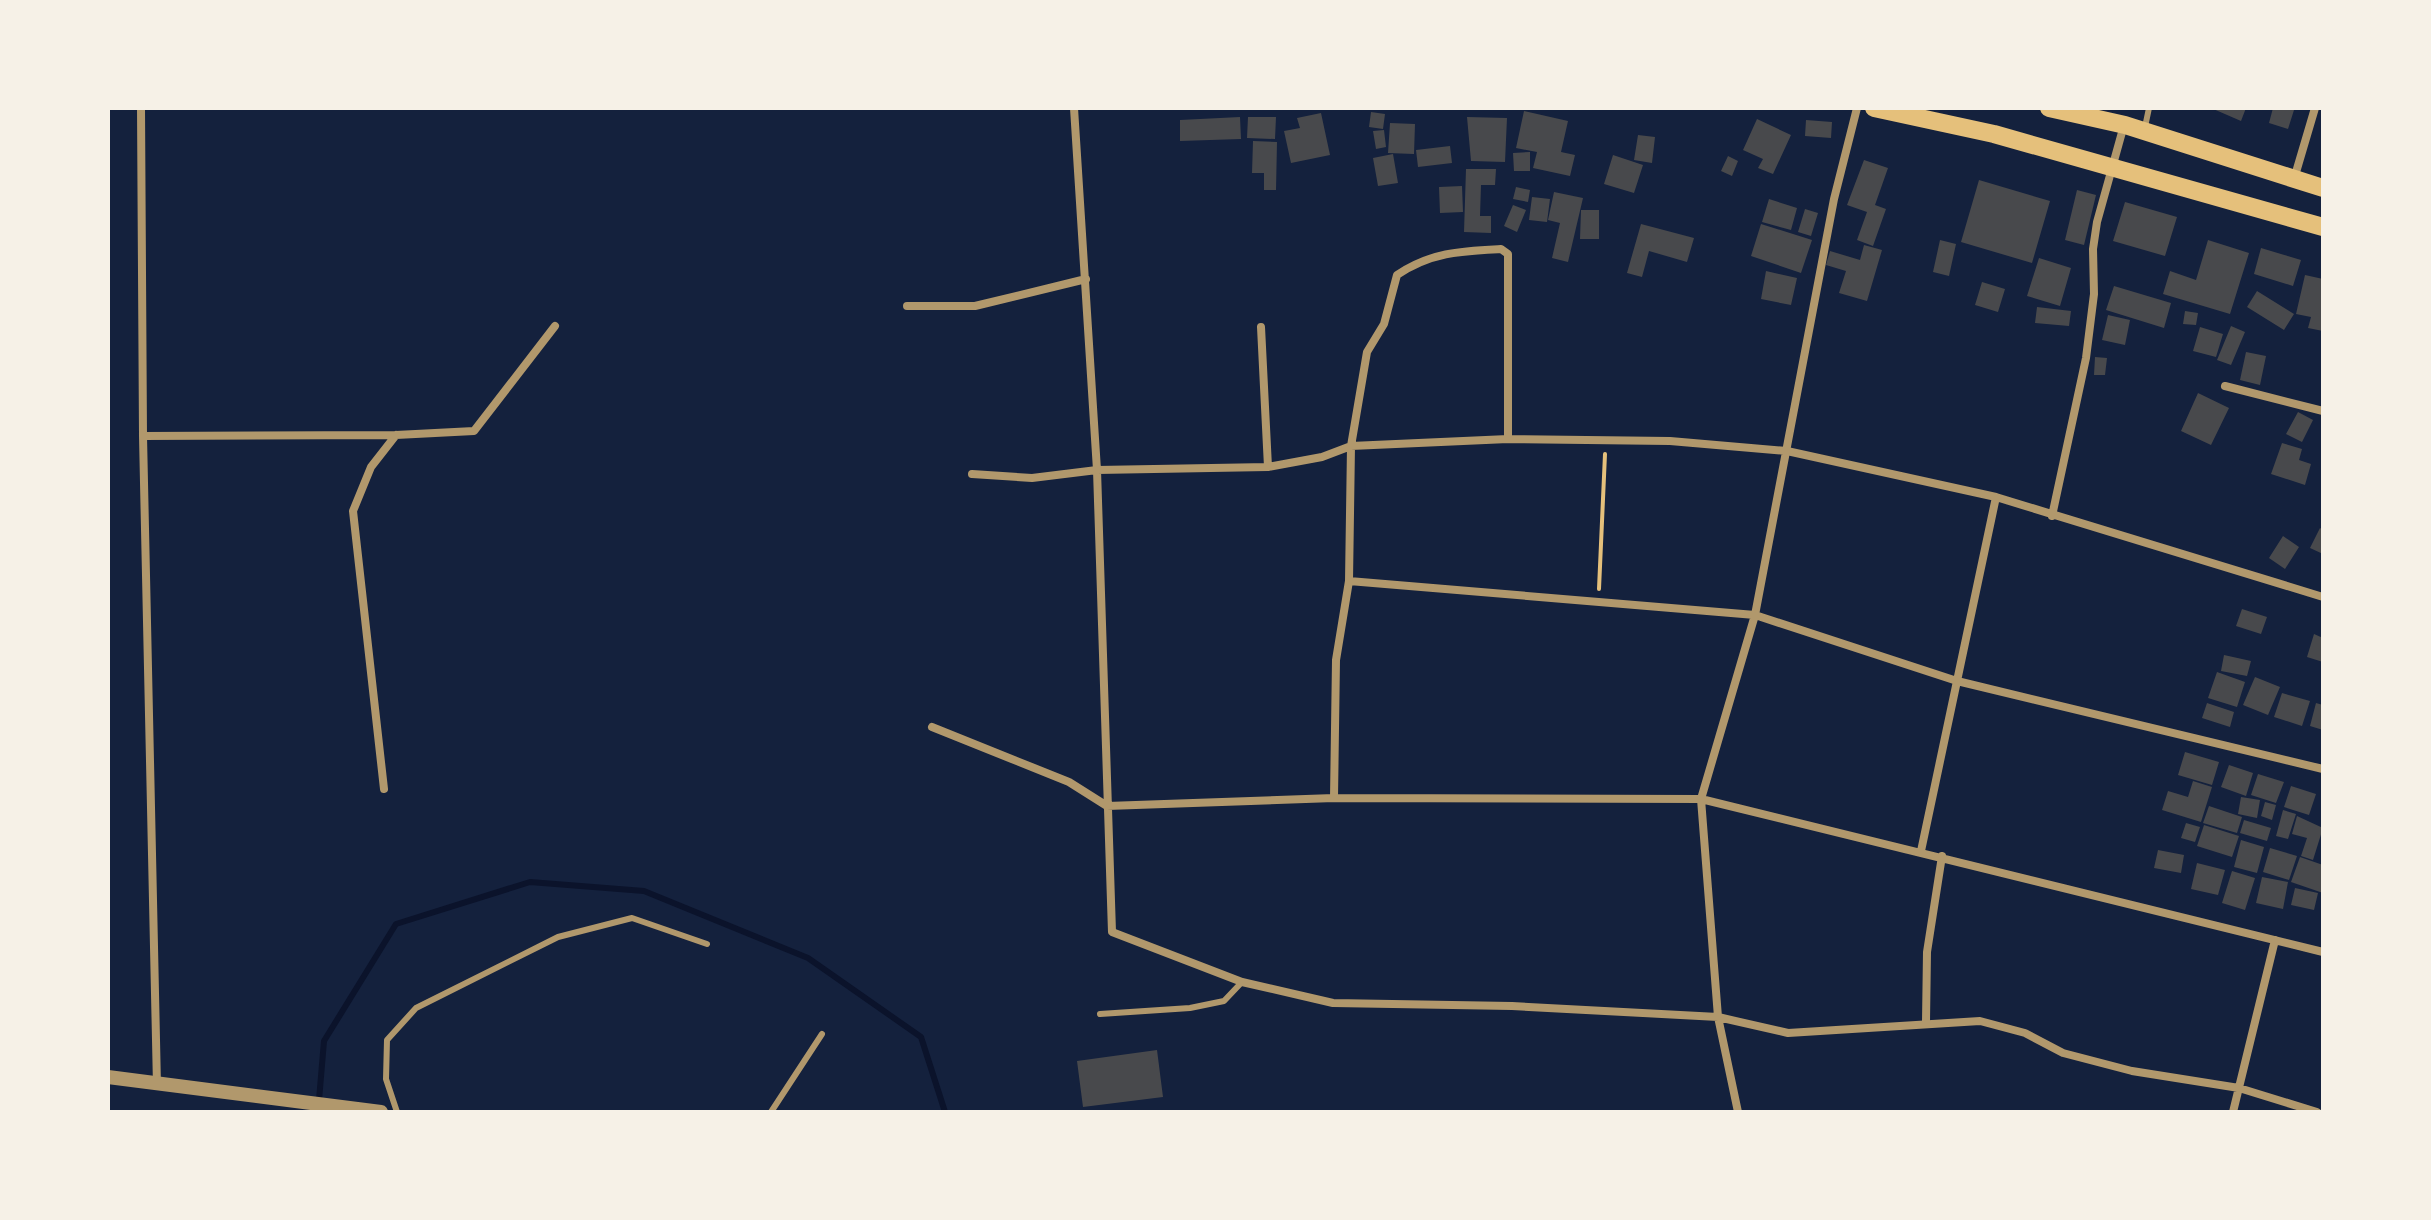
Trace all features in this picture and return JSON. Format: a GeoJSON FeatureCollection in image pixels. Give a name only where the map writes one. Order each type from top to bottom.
{"type":"FeatureCollection","features":[{"type":"Feature","properties":{"kind":"highway"},"geometry":{"type":"LineString","coordinates":[[1874,108],[1945,115],[2113,168],[2323,227]]}},
{"type":"Feature","properties":{"kind":"highway"},"geometry":{"type":"LineString","coordinates":[[2049,108],[2144,130],[2323,188]]}},
{"type":"Feature","properties":{"kind":"street"},"geometry":{"type":"LineString","coordinates":[[141,108],[143,436],[157,1086]]}},
{"type":"Feature","properties":{"kind":"street"},"geometry":{"type":"LineString","coordinates":[[1074,108],[1097,470],[1112,932],[1242,982],[1333,1003],[1512,1006],[1718,1017],[1788,1033],[1980,1021],[2025,1033],[2063,1053],[2132,1071],[2239,1088],[2317,1112]]}},
{"type":"Feature","properties":{"kind":"street"},"geometry":{"type":"LineString","coordinates":[[1738,1112],[1718,1017],[1701,799],[1755,615],[1834,199],[1857,108]]}},
{"type":"Feature","properties":{"kind":"street"},"geometry":{"type":"LineString","coordinates":[[2294,179],[2315,108]]}},
{"type":"Feature","properties":{"kind":"street"},"geometry":{"type":"LineString","coordinates":[[2052,516],[2086,358],[2094,294],[2093,249],[2125,125]]}},
{"type":"Feature","properties":{"kind":"street"},"geometry":{"type":"LineString","coordinates":[[1334,798],[1336,660],[1349,581],[1351,446],[1367,352],[1384,324],[1397,275],[1414,264],[1447,251],[1501,249],[1508,254],[1508,439]]}},
{"type":"Feature","properties":{"kind":"street"},"geometry":{"type":"LineString","coordinates":[[907,306],[975,306],[1086,279]]}},
{"type":"Feature","properties":{"kind":"street"},"geometry":{"type":"LineString","coordinates":[[143,436],[396,435],[474,431],[555,326]]}},
{"type":"Feature","properties":{"kind":"street"},"geometry":{"type":"LineString","coordinates":[[1261,327],[1268,467]]}},
{"type":"Feature","properties":{"kind":"street"},"geometry":{"type":"LineString","coordinates":[[2225,386],[2323,411]]}},
{"type":"Feature","properties":{"kind":"street"},"geometry":{"type":"LineString","coordinates":[[384,789],[353,511],[371,467],[396,435]]}},
{"type":"Feature","properties":{"kind":"street"},"geometry":{"type":"LineString","coordinates":[[972,474],[1032,478],[1097,470],[1268,467],[1322,457],[1351,446],[1508,439],[1606,440],[1787,451],[1996,497],[2323,597]]}},
{"type":"Feature","properties":{"kind":"street"},"geometry":{"type":"LineString","coordinates":[[1921,851],[1996,497]]}},
{"type":"Feature","properties":{"kind":"street"},"geometry":{"type":"LineString","coordinates":[[1349,581],[1755,615],[1957,681],[2323,769]]}},
{"type":"Feature","properties":{"kind":"street"},"geometry":{"type":"LineString","coordinates":[[932,727],[1069,782],[1107,806],[1334,798],[1701,799],[2322,950]]}},
{"type":"Feature","properties":{"kind":"street"},"geometry":{"type":"LineString","coordinates":[[1926,1022],[1927,952],[1942,856]]}},
{"type":"Feature","properties":{"kind":"street"},"geometry":{"type":"LineString","coordinates":[[2233,1112],[2275,940]]}},
{"type":"Feature","properties":{"kind":"street"},"geometry":{"type":"LineString","coordinates":[[108,1077],[157,1086],[381,1112]]}},
{"type":"Feature","properties":{"kind":"lane"},"geometry":{"type":"LineString","coordinates":[[2144,130],[2149,108]]}},
{"type":"Feature","properties":{"kind":"lane"},"geometry":{"type":"LineString","coordinates":[[397,1112],[386,1079],[387,1040],[416,1008],[558,937],[632,918],[707,944]]}},
{"type":"Feature","properties":{"kind":"lane"},"geometry":{"type":"LineString","coordinates":[[1100,1014],[1190,1008],[1224,1001],[1242,982]]}},
{"type":"Feature","properties":{"kind":"lane"},"geometry":{"type":"LineString","coordinates":[[771,1112],[822,1034]]}},
{"type":"Feature","properties":{"kind":"path"},"geometry":{"type":"LineString","coordinates":[[1599,600],[1606,440]]}},
{"type":"Feature","properties":{"kind":"building"},"geometry":{"type":"Polygon","coordinates":[[[2211,108],[2246,108],[2241,121],[2211,108]]]}},
{"type":"Feature","properties":{"kind":"building"},"geometry":{"type":"Polygon","coordinates":[[[2273,108],[2294,110],[2288,129],[2269,123],[2273,108]]]}},
{"type":"Feature","properties":{"kind":"building"},"geometry":{"type":"Polygon","coordinates":[[[1524,111],[1568,121],[1561,152],[1575,155],[1570,176],[1533,168],[1537,152],[1516,148],[1524,111]]]}},
{"type":"Feature","properties":{"kind":"building"},"geometry":{"type":"Polygon","coordinates":[[[1371,112],[1385,114],[1383,129],[1369,127],[1371,112]]]}},
{"type":"Feature","properties":{"kind":"building"},"geometry":{"type":"Polygon","coordinates":[[[1321,113],[1330,155],[1291,163],[1284,131],[1300,128],[1297,118],[1321,113]]]}},
{"type":"Feature","properties":{"kind":"building"},"geometry":{"type":"Polygon","coordinates":[[[1240,117],[1241,139],[1180,141],[1180,120],[1240,117]]]}},
{"type":"Feature","properties":{"kind":"building"},"geometry":{"type":"Polygon","coordinates":[[[1248,117],[1276,117],[1275,139],[1247,138],[1248,117]]]}},
{"type":"Feature","properties":{"kind":"building"},"geometry":{"type":"Polygon","coordinates":[[[1467,117],[1507,118],[1505,162],[1471,161],[1467,117]]]}},
{"type":"Feature","properties":{"kind":"building"},"geometry":{"type":"Polygon","coordinates":[[[1757,119],[1791,135],[1773,174],[1758,168],[1763,159],[1743,150],[1757,119]]]}},
{"type":"Feature","properties":{"kind":"building"},"geometry":{"type":"Polygon","coordinates":[[[1806,120],[1832,122],[1831,138],[1805,136],[1806,120]]]}},
{"type":"Feature","properties":{"kind":"building"},"geometry":{"type":"Polygon","coordinates":[[[1390,123],[1415,124],[1414,154],[1388,153],[1390,123]]]}},
{"type":"Feature","properties":{"kind":"building"},"geometry":{"type":"Polygon","coordinates":[[[1384,130],[1386,147],[1376,149],[1373,131],[1384,130]]]}},
{"type":"Feature","properties":{"kind":"building"},"geometry":{"type":"Polygon","coordinates":[[[1638,135],[1655,137],[1652,163],[1634,160],[1638,135]]]}},
{"type":"Feature","properties":{"kind":"building"},"geometry":{"type":"Polygon","coordinates":[[[1253,141],[1277,142],[1276,190],[1264,190],[1264,173],[1252,173],[1253,141]]]}},
{"type":"Feature","properties":{"kind":"building"},"geometry":{"type":"Polygon","coordinates":[[[1450,146],[1452,163],[1418,167],[1416,150],[1450,146]]]}},
{"type":"Feature","properties":{"kind":"building"},"geometry":{"type":"Polygon","coordinates":[[[1530,152],[1530,171],[1514,171],[1513,153],[1530,152]]]}},
{"type":"Feature","properties":{"kind":"building"},"geometry":{"type":"Polygon","coordinates":[[[1393,154],[1398,183],[1378,186],[1373,158],[1393,154]]]}},
{"type":"Feature","properties":{"kind":"building"},"geometry":{"type":"Polygon","coordinates":[[[1613,155],[1643,165],[1634,193],[1604,184],[1613,155]]]}},
{"type":"Feature","properties":{"kind":"building"},"geometry":{"type":"Polygon","coordinates":[[[1728,156],[1738,161],[1732,176],[1721,171],[1728,156]]]}},
{"type":"Feature","properties":{"kind":"building"},"geometry":{"type":"Polygon","coordinates":[[[1864,160],[1888,168],[1875,205],[1886,209],[1873,246],[1857,240],[1867,212],[1847,205],[1864,160]]]}},
{"type":"Feature","properties":{"kind":"building"},"geometry":{"type":"Polygon","coordinates":[[[1466,169],[1496,169],[1495,185],[1481,185],[1480,216],[1491,216],[1491,233],[1464,232],[1466,169]]]}},
{"type":"Feature","properties":{"kind":"building"},"geometry":{"type":"Polygon","coordinates":[[[1979,180],[2050,201],[2032,263],[1961,242],[1979,180]]]}},
{"type":"Feature","properties":{"kind":"building"},"geometry":{"type":"Polygon","coordinates":[[[1462,186],[1463,212],[1440,213],[1439,187],[1462,186]]]}},
{"type":"Feature","properties":{"kind":"building"},"geometry":{"type":"Polygon","coordinates":[[[1516,187],[1530,190],[1528,202],[1513,199],[1516,187]]]}},
{"type":"Feature","properties":{"kind":"building"},"geometry":{"type":"Polygon","coordinates":[[[2077,190],[2096,195],[2084,245],[2065,240],[2077,190]]]}},
{"type":"Feature","properties":{"kind":"building"},"geometry":{"type":"Polygon","coordinates":[[[1554,192],[1583,198],[1568,262],[1552,258],[1560,223],[1548,220],[1554,192]]]}},
{"type":"Feature","properties":{"kind":"building"},"geometry":{"type":"Polygon","coordinates":[[[1532,197],[1550,199],[1547,222],[1529,220],[1532,197]]]}},
{"type":"Feature","properties":{"kind":"building"},"geometry":{"type":"Polygon","coordinates":[[[1769,199],[1797,208],[1791,230],[1762,222],[1769,199]]]}},
{"type":"Feature","properties":{"kind":"building"},"geometry":{"type":"Polygon","coordinates":[[[2125,202],[2177,217],[2165,256],[2113,241],[2125,202]]]}},
{"type":"Feature","properties":{"kind":"building"},"geometry":{"type":"Polygon","coordinates":[[[1513,205],[1526,210],[1517,232],[1504,226],[1513,205]]]}},
{"type":"Feature","properties":{"kind":"building"},"geometry":{"type":"Polygon","coordinates":[[[1805,209],[1818,213],[1811,236],[1798,232],[1805,209]]]}},
{"type":"Feature","properties":{"kind":"building"},"geometry":{"type":"Polygon","coordinates":[[[1581,210],[1599,210],[1599,239],[1580,239],[1581,210]]]}},
{"type":"Feature","properties":{"kind":"building"},"geometry":{"type":"Polygon","coordinates":[[[1641,224],[1694,238],[1687,262],[1649,251],[1642,277],[1627,273],[1641,224]]]}},
{"type":"Feature","properties":{"kind":"building"},"geometry":{"type":"Polygon","coordinates":[[[1761,224],[1812,240],[1801,273],[1751,256],[1761,224]]]}},
{"type":"Feature","properties":{"kind":"building"},"geometry":{"type":"Polygon","coordinates":[[[1940,240],[1956,244],[1949,276],[1933,272],[1940,240]]]}},
{"type":"Feature","properties":{"kind":"building"},"geometry":{"type":"Polygon","coordinates":[[[2208,240],[2249,253],[2230,314],[2163,294],[2170,271],[2196,280],[2208,240]]]}},
{"type":"Feature","properties":{"kind":"building"},"geometry":{"type":"Polygon","coordinates":[[[1864,245],[1882,250],[1867,301],[1839,293],[1846,271],[1826,265],[1830,251],[1860,260],[1864,245]]]}},
{"type":"Feature","properties":{"kind":"building"},"geometry":{"type":"Polygon","coordinates":[[[2261,248],[2301,260],[2293,286],[2254,274],[2261,248]]]}},
{"type":"Feature","properties":{"kind":"building"},"geometry":{"type":"Polygon","coordinates":[[[2039,258],[2071,268],[2060,306],[2027,296],[2039,258]]]}},
{"type":"Feature","properties":{"kind":"building"},"geometry":{"type":"Polygon","coordinates":[[[1766,271],[1797,278],[1791,305],[1761,299],[1766,271]]]}},
{"type":"Feature","properties":{"kind":"building"},"geometry":{"type":"Polygon","coordinates":[[[2305,275],[2323,279],[2323,331],[2308,328],[2311,317],[2296,314],[2305,275]]]}},
{"type":"Feature","properties":{"kind":"building"},"geometry":{"type":"Polygon","coordinates":[[[1982,282],[2005,289],[1998,312],[1975,305],[1982,282]]]}},
{"type":"Feature","properties":{"kind":"building"},"geometry":{"type":"Polygon","coordinates":[[[2114,286],[2171,303],[2164,328],[2106,310],[2114,286]]]}},
{"type":"Feature","properties":{"kind":"building"},"geometry":{"type":"Polygon","coordinates":[[[2257,291],[2294,314],[2284,330],[2247,307],[2257,291]]]}},
{"type":"Feature","properties":{"kind":"building"},"geometry":{"type":"Polygon","coordinates":[[[2037,307],[2071,311],[2069,326],[2035,323],[2037,307]]]}},
{"type":"Feature","properties":{"kind":"building"},"geometry":{"type":"Polygon","coordinates":[[[2185,311],[2198,313],[2196,325],[2183,324],[2185,311]]]}},
{"type":"Feature","properties":{"kind":"building"},"geometry":{"type":"Polygon","coordinates":[[[2108,315],[2130,320],[2125,345],[2102,340],[2108,315]]]}},
{"type":"Feature","properties":{"kind":"building"},"geometry":{"type":"Polygon","coordinates":[[[2231,326],[2245,332],[2231,365],[2217,360],[2231,326]]]}},
{"type":"Feature","properties":{"kind":"building"},"geometry":{"type":"Polygon","coordinates":[[[2200,327],[2223,334],[2216,357],[2193,351],[2200,327]]]}},
{"type":"Feature","properties":{"kind":"building"},"geometry":{"type":"Polygon","coordinates":[[[2246,352],[2266,356],[2260,385],[2240,380],[2246,352]]]}},
{"type":"Feature","properties":{"kind":"building"},"geometry":{"type":"Polygon","coordinates":[[[2095,357],[2107,358],[2105,375],[2094,375],[2095,357]]]}},
{"type":"Feature","properties":{"kind":"building"},"geometry":{"type":"Polygon","coordinates":[[[2198,393],[2229,408],[2211,445],[2181,431],[2198,393]]]}},
{"type":"Feature","properties":{"kind":"building"},"geometry":{"type":"Polygon","coordinates":[[[2298,412],[2313,420],[2302,442],[2286,434],[2298,412]]]}},
{"type":"Feature","properties":{"kind":"building"},"geometry":{"type":"Polygon","coordinates":[[[2282,443],[2302,449],[2299,460],[2311,464],[2305,485],[2271,474],[2282,443]]]}},
{"type":"Feature","properties":{"kind":"building"},"geometry":{"type":"Polygon","coordinates":[[[2320,528],[2323,530],[2323,554],[2310,548],[2320,528]]]}},
{"type":"Feature","properties":{"kind":"building"},"geometry":{"type":"Polygon","coordinates":[[[2283,536],[2299,547],[2285,569],[2269,558],[2283,536]]]}},
{"type":"Feature","properties":{"kind":"building"},"geometry":{"type":"Polygon","coordinates":[[[2242,609],[2267,617],[2261,634],[2236,626],[2242,609]]]}},
{"type":"Feature","properties":{"kind":"building"},"geometry":{"type":"Polygon","coordinates":[[[2314,634],[2323,638],[2323,662],[2307,657],[2314,634]]]}},
{"type":"Feature","properties":{"kind":"building"},"geometry":{"type":"Polygon","coordinates":[[[2224,655],[2251,661],[2247,676],[2221,671],[2224,655]]]}},
{"type":"Feature","properties":{"kind":"building"},"geometry":{"type":"Polygon","coordinates":[[[2217,672],[2245,682],[2237,707],[2208,698],[2217,672]]]}},
{"type":"Feature","properties":{"kind":"building"},"geometry":{"type":"Polygon","coordinates":[[[2255,677],[2280,687],[2268,715],[2243,705],[2255,677]]]}},
{"type":"Feature","properties":{"kind":"building"},"geometry":{"type":"Polygon","coordinates":[[[2282,693],[2310,701],[2302,726],[2274,717],[2282,693]]]}},
{"type":"Feature","properties":{"kind":"building"},"geometry":{"type":"Polygon","coordinates":[[[2207,703],[2234,712],[2230,727],[2202,718],[2207,703]]]}},
{"type":"Feature","properties":{"kind":"building"},"geometry":{"type":"Polygon","coordinates":[[[2316,703],[2323,705],[2323,730],[2310,726],[2316,703]]]}},
{"type":"Feature","properties":{"kind":"building"},"geometry":{"type":"Polygon","coordinates":[[[2185,752],[2219,762],[2212,785],[2178,775],[2185,752]]]}},
{"type":"Feature","properties":{"kind":"building"},"geometry":{"type":"Polygon","coordinates":[[[2229,765],[2253,773],[2246,796],[2221,787],[2229,765]]]}},
{"type":"Feature","properties":{"kind":"building"},"geometry":{"type":"Polygon","coordinates":[[[2258,774],[2284,782],[2276,803],[2251,795],[2258,774]]]}},
{"type":"Feature","properties":{"kind":"building"},"geometry":{"type":"Polygon","coordinates":[[[2193,781],[2212,787],[2201,822],[2162,810],[2168,791],[2188,797],[2193,781]]]}},
{"type":"Feature","properties":{"kind":"building"},"geometry":{"type":"Polygon","coordinates":[[[2291,786],[2316,794],[2309,815],[2284,807],[2291,786]]]}},
{"type":"Feature","properties":{"kind":"building"},"geometry":{"type":"Polygon","coordinates":[[[2241,797],[2260,800],[2257,818],[2238,814],[2241,797]]]}},
{"type":"Feature","properties":{"kind":"building"},"geometry":{"type":"Polygon","coordinates":[[[2265,802],[2276,805],[2272,820],[2261,816],[2265,802]]]}},
{"type":"Feature","properties":{"kind":"building"},"geometry":{"type":"Polygon","coordinates":[[[2209,806],[2242,817],[2237,833],[2203,823],[2209,806]]]}},
{"type":"Feature","properties":{"kind":"building"},"geometry":{"type":"Polygon","coordinates":[[[2283,810],[2296,814],[2288,839],[2276,836],[2283,810]]]}},
{"type":"Feature","properties":{"kind":"building"},"geometry":{"type":"Polygon","coordinates":[[[2297,816],[2323,828],[2313,860],[2301,856],[2307,838],[2292,834],[2297,816]]]}},
{"type":"Feature","properties":{"kind":"building"},"geometry":{"type":"Polygon","coordinates":[[[2244,820],[2271,828],[2267,841],[2240,833],[2244,820]]]}},
{"type":"Feature","properties":{"kind":"building"},"geometry":{"type":"Polygon","coordinates":[[[2186,823],[2200,827],[2195,842],[2181,838],[2186,823]]]}},
{"type":"Feature","properties":{"kind":"building"},"geometry":{"type":"Polygon","coordinates":[[[2204,825],[2239,836],[2232,857],[2197,846],[2204,825]]]}},
{"type":"Feature","properties":{"kind":"building"},"geometry":{"type":"Polygon","coordinates":[[[2241,840],[2264,847],[2257,873],[2234,867],[2241,840]]]}},
{"type":"Feature","properties":{"kind":"building"},"geometry":{"type":"Polygon","coordinates":[[[2270,848],[2297,856],[2289,880],[2263,872],[2270,848]]]}},
{"type":"Feature","properties":{"kind":"building"},"geometry":{"type":"Polygon","coordinates":[[[2158,850],[2184,855],[2181,873],[2154,868],[2158,850]]]}},
{"type":"Feature","properties":{"kind":"building"},"geometry":{"type":"Polygon","coordinates":[[[2300,857],[2323,865],[2323,893],[2291,882],[2300,857]]]}},
{"type":"Feature","properties":{"kind":"building"},"geometry":{"type":"Polygon","coordinates":[[[2197,863],[2225,870],[2218,895],[2191,889],[2197,863]]]}},
{"type":"Feature","properties":{"kind":"building"},"geometry":{"type":"Polygon","coordinates":[[[2232,871],[2255,878],[2245,910],[2222,903],[2232,871]]]}},
{"type":"Feature","properties":{"kind":"building"},"geometry":{"type":"Polygon","coordinates":[[[2262,877],[2288,882],[2283,909],[2256,903],[2262,877]]]}},
{"type":"Feature","properties":{"kind":"building"},"geometry":{"type":"Polygon","coordinates":[[[2295,888],[2318,893],[2314,910],[2291,905],[2295,888]]]}},
{"type":"Feature","properties":{"kind":"building"},"geometry":{"type":"Polygon","coordinates":[[[1157,1050],[1163,1097],[1083,1107],[1077,1061],[1157,1050]]]}},
{"type":"Feature","properties":{"kind":"waterway"},"geometry":{"type":"LineString","coordinates":[[318,1112],[324,1041],[396,924],[530,882],[644,891],[808,958],[921,1037],[945,1112]]}}]}
